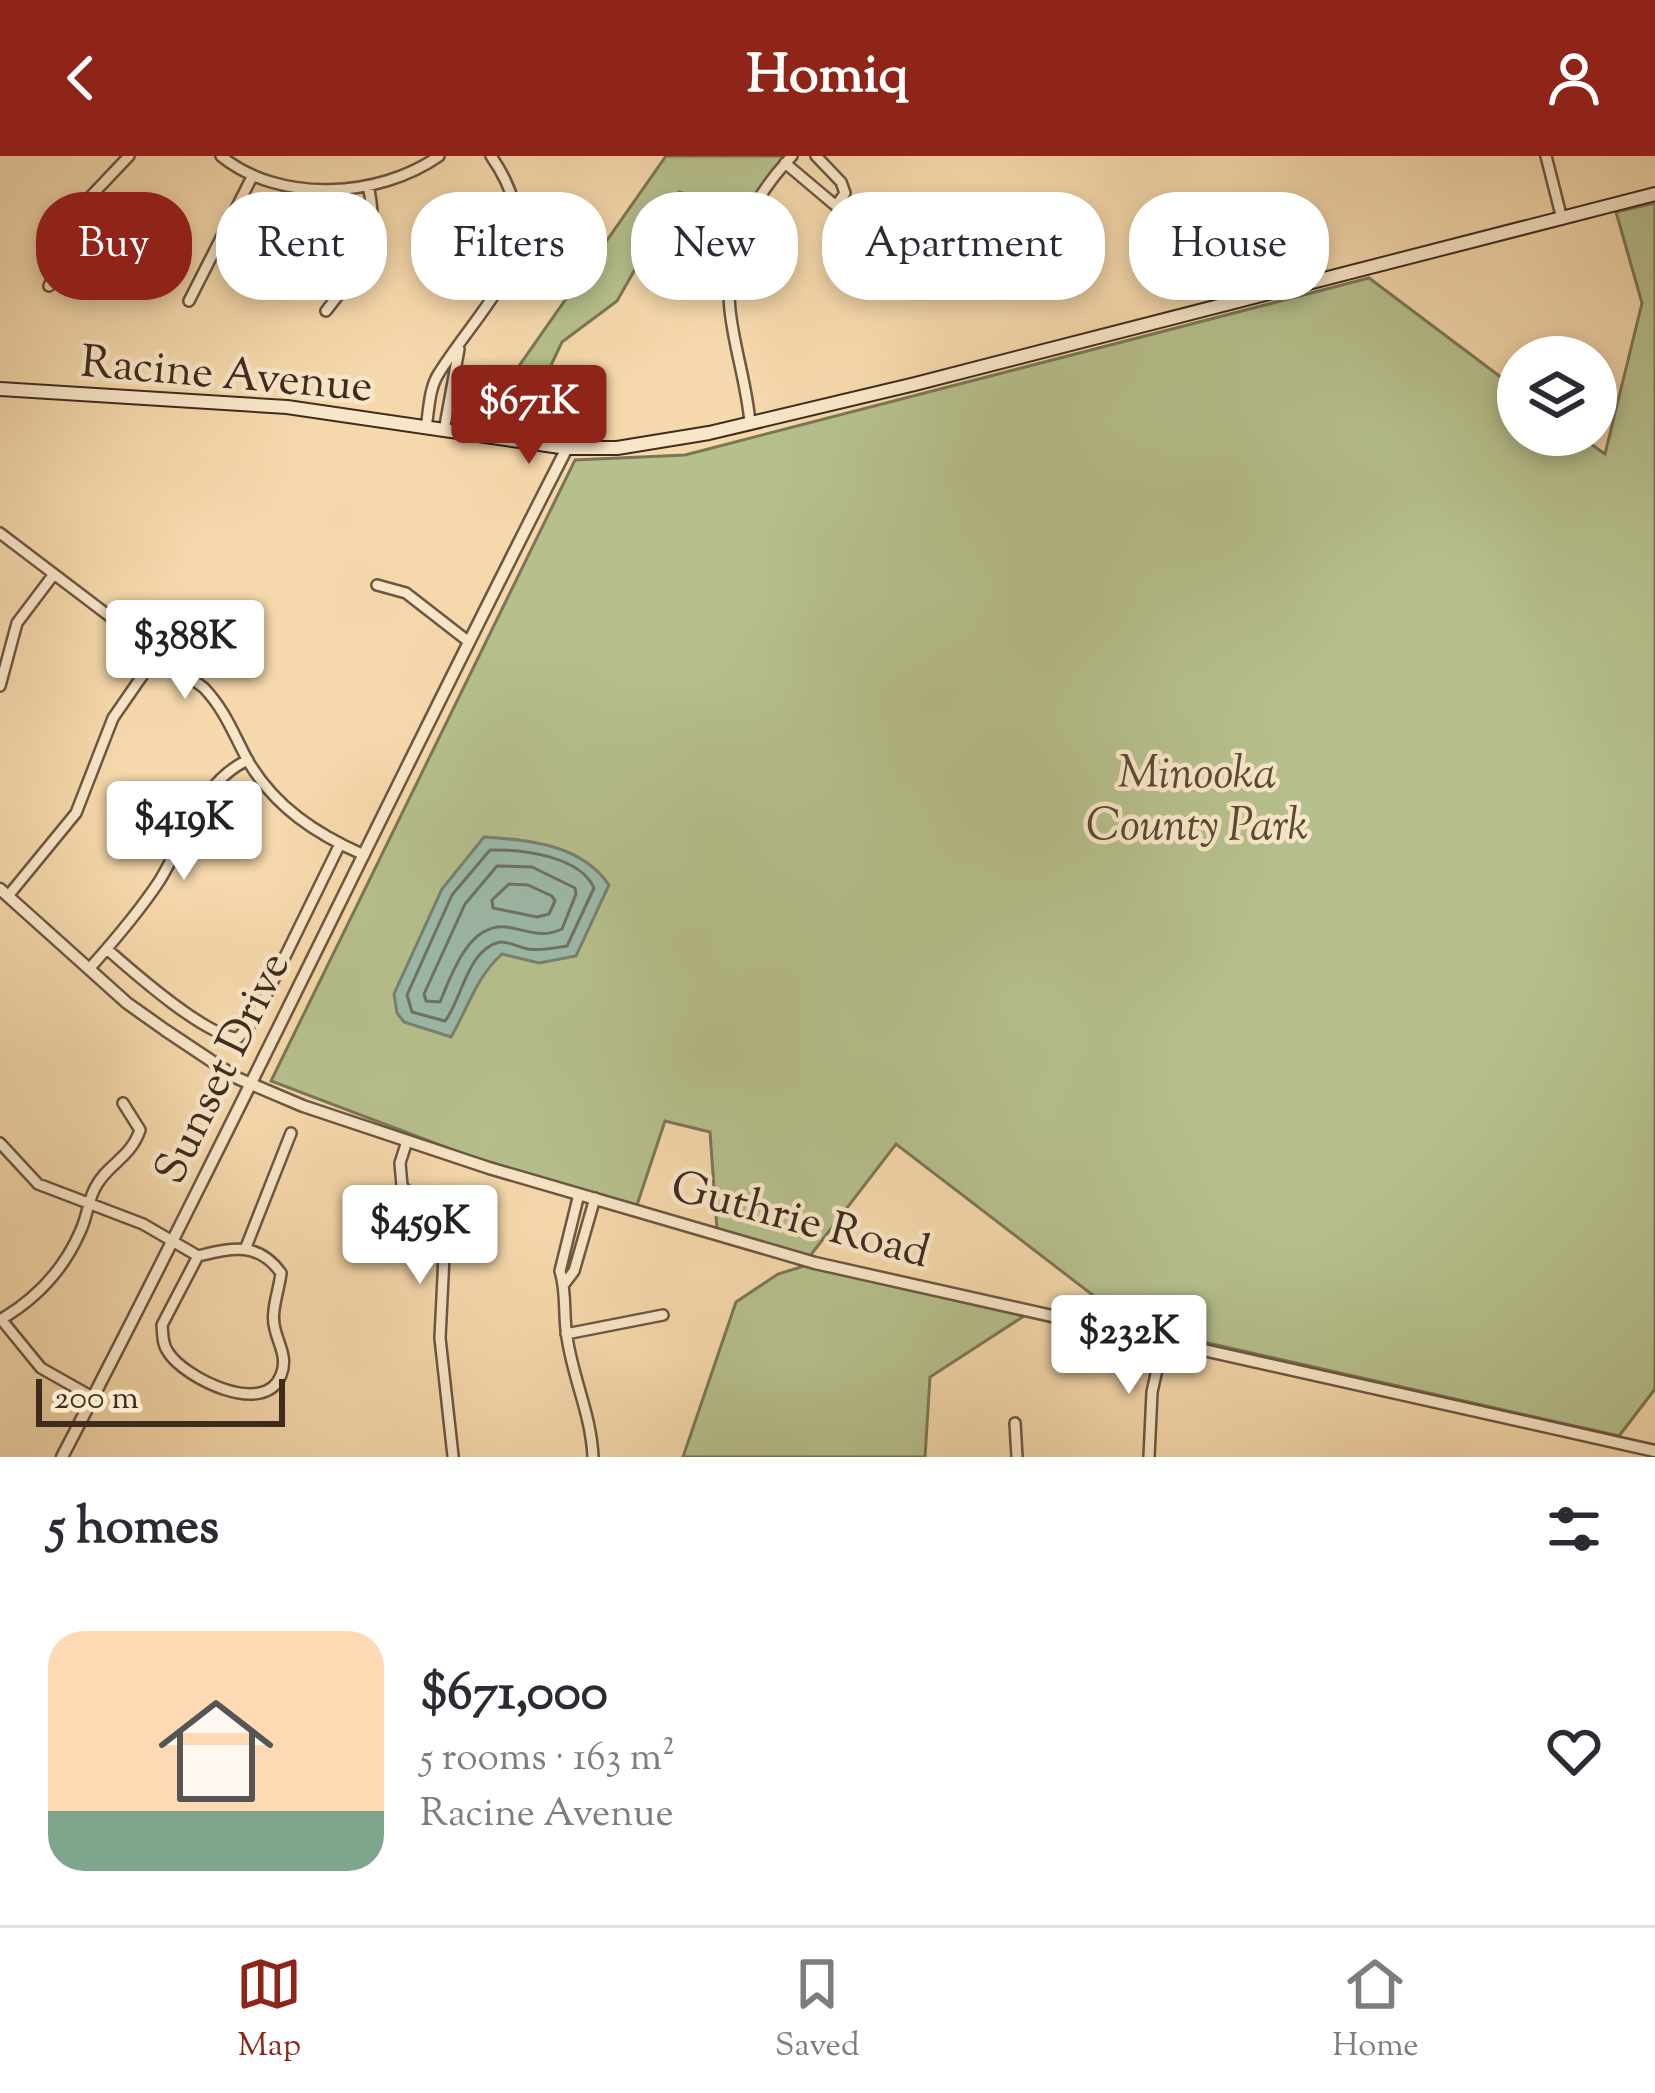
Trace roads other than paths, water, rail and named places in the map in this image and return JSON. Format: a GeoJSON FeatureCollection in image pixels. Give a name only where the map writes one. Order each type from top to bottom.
{"type":"FeatureCollection","features":[{"type":"Feature","properties":{"kind":"main road","name":"Racine Avenue"},"geometry":{"type":"LineString","coordinates":[[0,389],[250,404],[567,448],[617,448],[750,423],[1655,194]]}},
{"type":"Feature","properties":{"kind":"street"},"geometry":{"type":"LineString","coordinates":[[95,192],[128,156]]}},
{"type":"Feature","properties":{"kind":"street"},"geometry":{"type":"LineString","coordinates":[[221,156],[252,177],[295,186],[368,186],[401,178],[440,156]]}},
{"type":"Feature","properties":{"kind":"street"},"geometry":{"type":"LineString","coordinates":[[426,428],[435,380],[498,295],[515,251],[512,193],[491,156]]}},
{"type":"Feature","properties":{"kind":"street"},"geometry":{"type":"LineString","coordinates":[[750,423],[730,309],[733,267],[751,211],[788,160],[836,206],[845,193],[841,182],[816,156]]}},
{"type":"Feature","properties":{"kind":"street"},"geometry":{"type":"LineString","coordinates":[[1546,156],[1562,219]]}},
{"type":"Feature","properties":{"kind":"street"},"geometry":{"type":"LineString","coordinates":[[189,301],[252,177]]}},
{"type":"Feature","properties":{"kind":"street"},"geometry":{"type":"LineString","coordinates":[[326,310],[371,242],[375,222],[368,186]]}},
{"type":"Feature","properties":{"kind":"street"},"geometry":{"type":"LineString","coordinates":[[444,431],[459,349]]}},
{"type":"Feature","properties":{"kind":"street","name":"Sunset Drive"},"geometry":{"type":"LineString","coordinates":[[62,1457],[252,1087],[567,448]]}},
{"type":"Feature","properties":{"kind":"street"},"geometry":{"type":"LineString","coordinates":[[0,533],[213,697],[248,760],[298,819],[364,855]]}},
{"type":"Feature","properties":{"kind":"street"},"geometry":{"type":"LineString","coordinates":[[0,686],[17,623],[54,574]]}},
{"type":"Feature","properties":{"kind":"street"},"geometry":{"type":"LineString","coordinates":[[377,585],[406,593],[469,642]]}},
{"type":"Feature","properties":{"kind":"street"},"geometry":{"type":"LineString","coordinates":[[4,892],[76,813],[113,718],[158,653]]}},
{"type":"Feature","properties":{"kind":"street"},"geometry":{"type":"LineString","coordinates":[[89,969],[160,879],[207,794],[227,772],[248,760]]}},
{"type":"Feature","properties":{"kind":"street"},"geometry":{"type":"LineString","coordinates":[[106,949],[224,1037],[238,1038],[254,1021],[340,844]]}},
{"type":"Feature","properties":{"kind":"street","name":"Guthrie Road"},"geometry":{"type":"LineString","coordinates":[[4,892],[165,1030],[252,1087],[407,1141],[780,1253],[1163,1343],[1655,1450]]}},
{"type":"Feature","properties":{"kind":"street"},"geometry":{"type":"LineString","coordinates":[[94,1398],[41,1368],[0,1319],[50,1282],[74,1246],[98,1183],[131,1152],[140,1130],[123,1102]]}},
{"type":"Feature","properties":{"kind":"street"},"geometry":{"type":"LineString","coordinates":[[246,1247],[291,1133]]}},
{"type":"Feature","properties":{"kind":"street"},"geometry":{"type":"LineString","coordinates":[[407,1141],[400,1163],[402,1186],[438,1220],[445,1236],[440,1338],[453,1456]]}},
{"type":"Feature","properties":{"kind":"street"},"geometry":{"type":"LineString","coordinates":[[0,1143],[38,1184],[175,1240],[198,1256],[246,1247],[270,1257],[281,1273],[273,1326],[283,1348],[280,1378],[270,1390],[250,1396],[234,1394],[169,1355],[162,1324],[198,1256]]}},
{"type":"Feature","properties":{"kind":"street"},"geometry":{"type":"LineString","coordinates":[[0,1168],[11,1159]]}},
{"type":"Feature","properties":{"kind":"street"},"geometry":{"type":"LineString","coordinates":[[578,1194],[560,1264],[566,1334],[587,1409],[593,1457]]}},
{"type":"Feature","properties":{"kind":"street"},"geometry":{"type":"LineString","coordinates":[[565,1283],[574,1270],[595,1198]]}},
{"type":"Feature","properties":{"kind":"street"},"geometry":{"type":"LineString","coordinates":[[568,1235],[582,1240]]}},
{"type":"Feature","properties":{"kind":"street"},"geometry":{"type":"LineString","coordinates":[[566,1334],[663,1315]]}},
{"type":"Feature","properties":{"kind":"street"},"geometry":{"type":"LineString","coordinates":[[1148,1457],[1152,1392],[1163,1343]]}},
{"type":"Feature","properties":{"kind":"street"},"geometry":{"type":"LineString","coordinates":[[1015,1423],[1017,1457]]}},
{"type":"Feature","properties":{"kind":"water"},"geometry":{"type":"Polygon","coordinates":[[[484,837],[536,843],[569,853],[609,885],[576,956],[539,963],[502,954],[479,983],[451,1037],[404,1022],[394,994],[442,889],[484,837]]]}},
{"type":"Feature","properties":{"kind":"park label","name":"Minooka County Park"},"geometry":{"type":"Point","coordinates":[1197,797]}}]}
